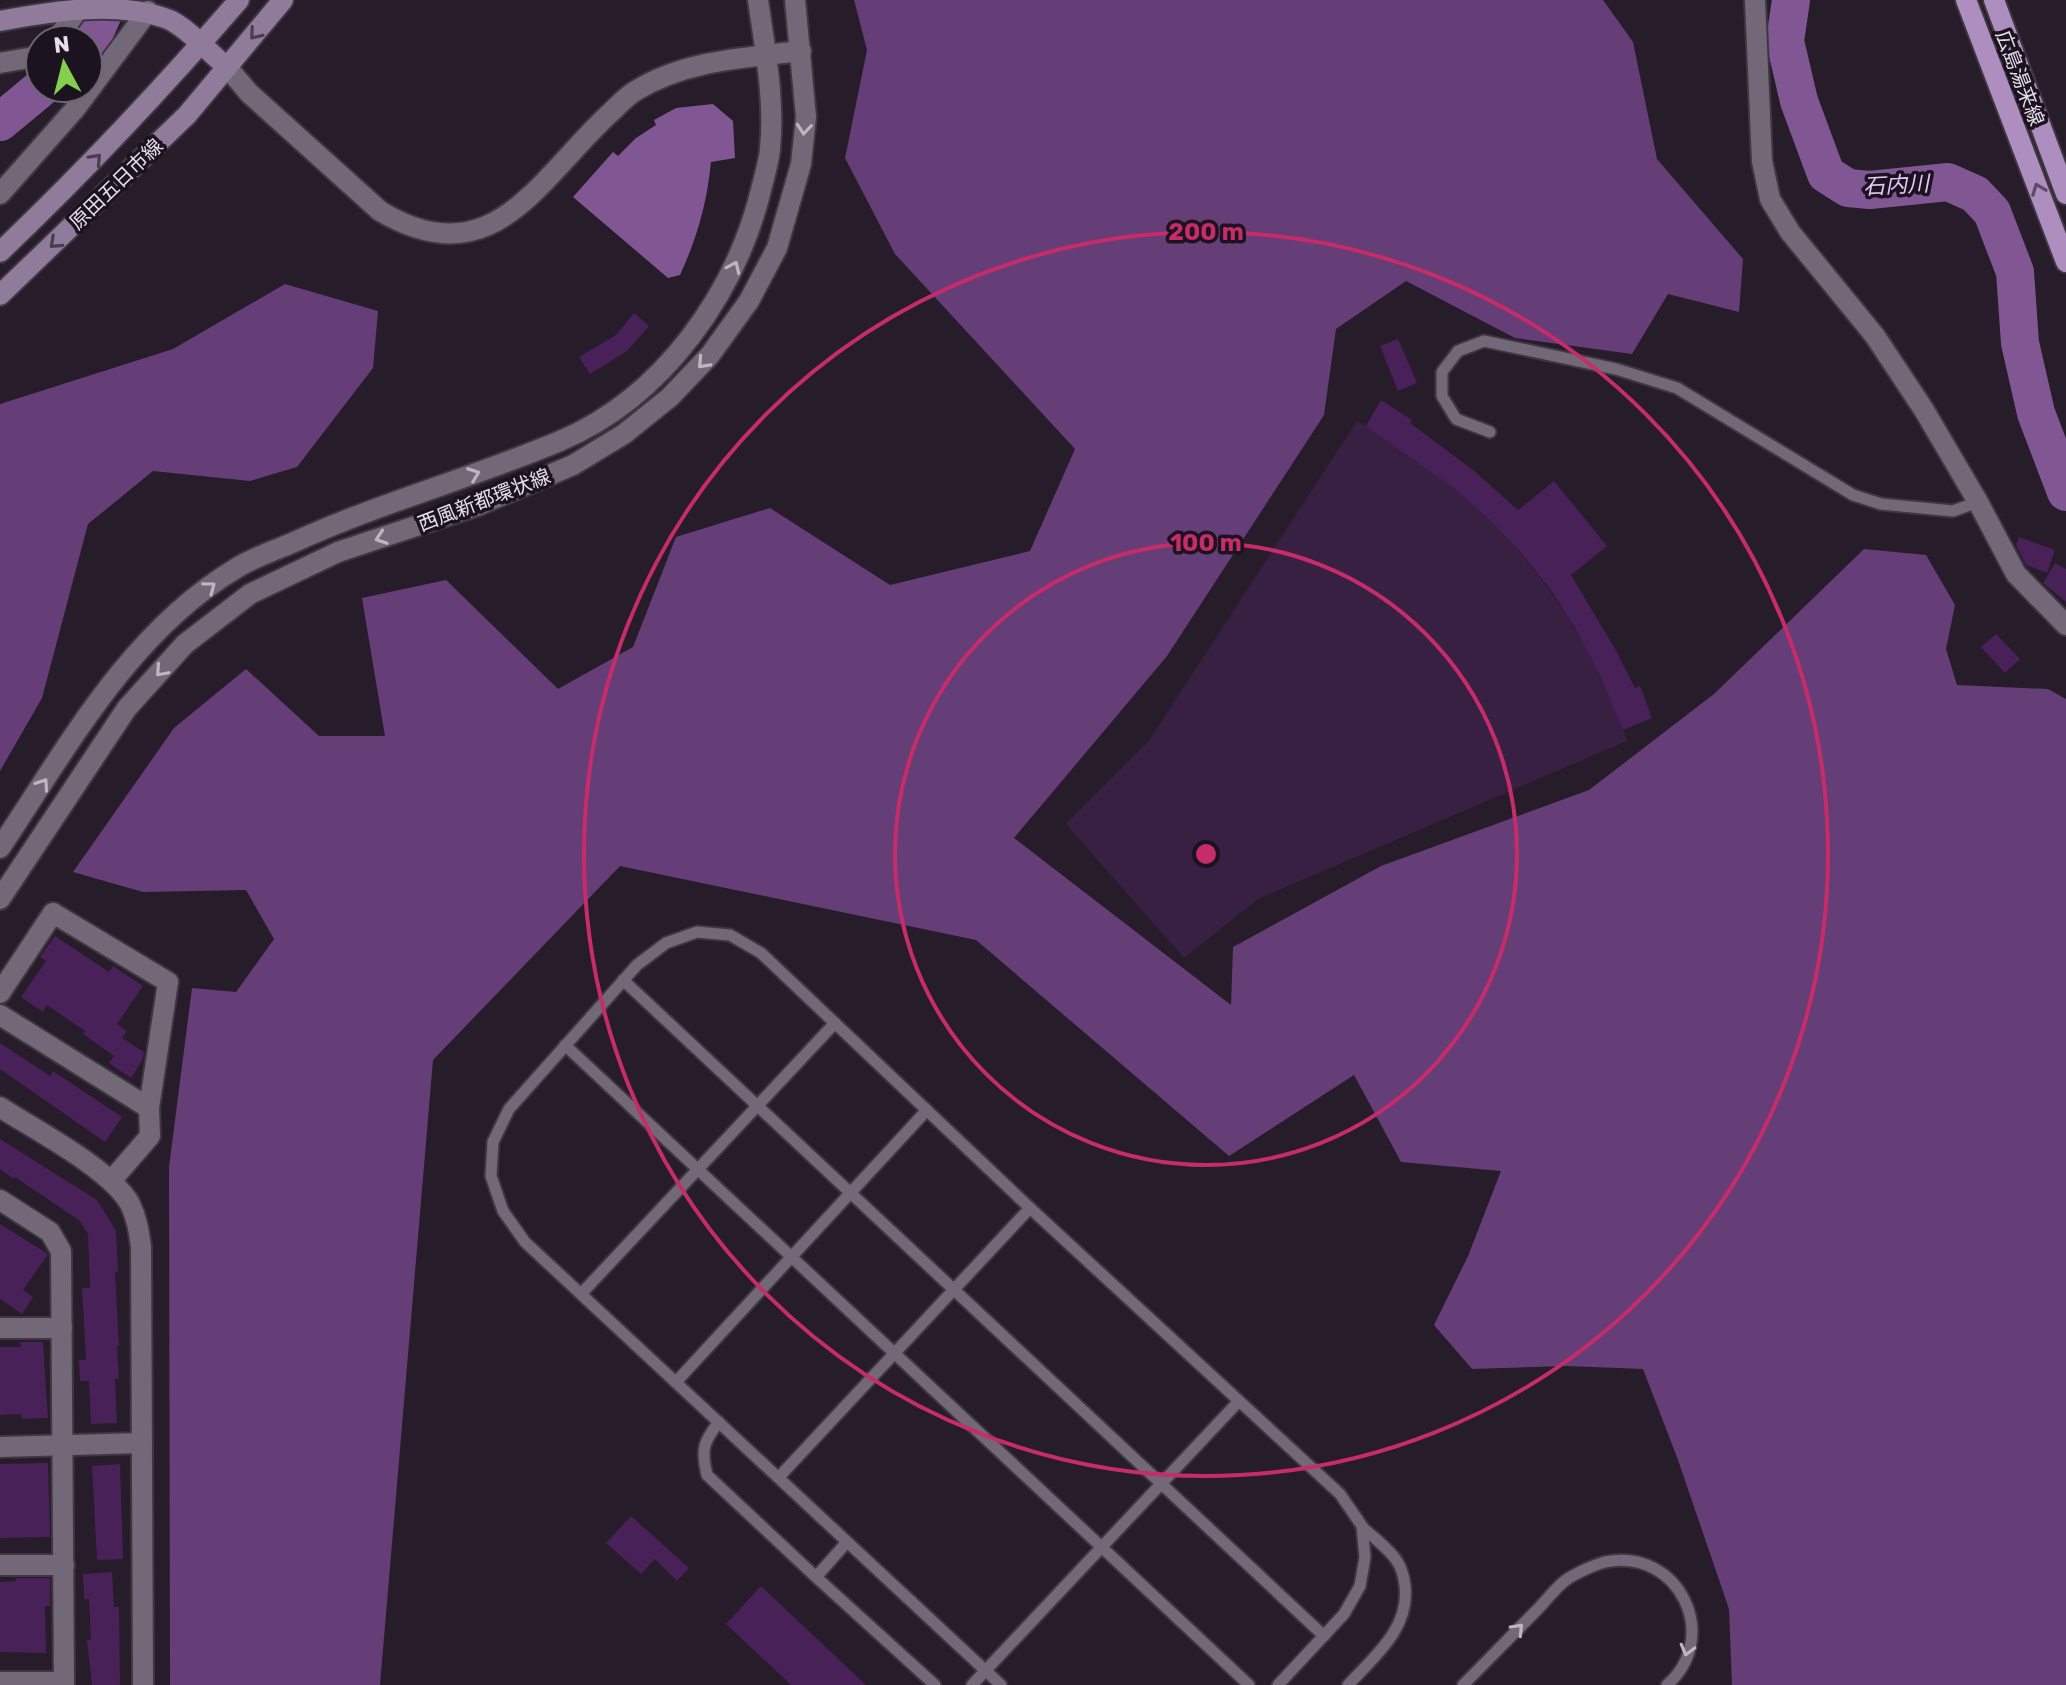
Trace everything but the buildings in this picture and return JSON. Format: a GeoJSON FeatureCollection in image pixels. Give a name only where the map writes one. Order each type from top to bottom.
{"type":"FeatureCollection","features":[{"type":"Feature","properties":{"kind":"main road","name":"原田五日市線"},"geometry":{"type":"LineString","coordinates":[[0,252],[67,189],[160,91],[239,0]]}},
{"type":"Feature","properties":{"kind":"main road","name":"原田五日市線"},"geometry":{"type":"LineString","coordinates":[[0,295],[187,115],[283,0]]}},
{"type":"Feature","properties":{"kind":"main road","name":"広島湯来線"},"geometry":{"type":"LineString","coordinates":[[1966,0],[2066,262]]}},
{"type":"Feature","properties":{"kind":"main road","name":"広島湯来線"},"geometry":{"type":"LineString","coordinates":[[1994,0],[2066,194]]}},
{"type":"Feature","properties":{"kind":"main road"},"geometry":{"type":"LineString","coordinates":[[0,21],[84,5],[146,11],[173,21],[227,67]]}},
{"type":"Feature","properties":{"kind":"street","name":"西風新都環状線"},"geometry":{"type":"LineString","coordinates":[[0,848],[104,694],[168,618],[236,568],[332,524],[469,477],[564,440],[611,412],[658,374],[708,313],[732,274],[755,217],[770,151],[771,115],[758,0]]}},
{"type":"Feature","properties":{"kind":"street","name":"西風新都環状線"},"geometry":{"type":"LineString","coordinates":[[0,899],[127,708],[185,644],[250,594],[338,552],[479,505],[573,465],[624,434],[658,407],[710,355],[749,301],[777,248],[801,164],[806,117],[795,0]]}},
{"type":"Feature","properties":{"kind":"street"},"geometry":{"type":"LineString","coordinates":[[1755,0],[1762,161],[1770,199],[1790,232],[1875,336],[1924,410],[2016,574],[2066,625]]}},
{"type":"Feature","properties":{"kind":"street"},"geometry":{"type":"LineString","coordinates":[[69,24],[84,5]]}},
{"type":"Feature","properties":{"kind":"street"},"geometry":{"type":"LineString","coordinates":[[0,194],[75,109],[146,11]]}},
{"type":"Feature","properties":{"kind":"street"},"geometry":{"type":"LineString","coordinates":[[227,67],[249,93],[380,211],[400,223],[424,231],[452,234],[478,229],[506,217],[533,195],[592,130],[632,92],[665,74],[698,65],[801,51]]}},
{"type":"Feature","properties":{"kind":"street"},"geometry":{"type":"LineString","coordinates":[[0,63],[24,59]]}},
{"type":"Feature","properties":{"kind":"street"},"geometry":{"type":"LineString","coordinates":[[0,993],[53,913],[168,982],[149,1108],[150,1136],[111,1181]]}},
{"type":"Feature","properties":{"kind":"street"},"geometry":{"type":"LineString","coordinates":[[0,1015],[149,1108]]}},
{"type":"Feature","properties":{"kind":"street"},"geometry":{"type":"LineString","coordinates":[[0,1107],[111,1181],[129,1203],[137,1223],[141,1247],[143,1685]]}},
{"type":"Feature","properties":{"kind":"street"},"geometry":{"type":"LineString","coordinates":[[0,1200],[50,1232],[61,1251],[64,1683],[0,1682]]}},
{"type":"Feature","properties":{"kind":"street"},"geometry":{"type":"LineString","coordinates":[[0,1328],[62,1328]]}},
{"type":"Feature","properties":{"kind":"street"},"geometry":{"type":"LineString","coordinates":[[0,1447],[142,1443]]}},
{"type":"Feature","properties":{"kind":"street"},"geometry":{"type":"LineString","coordinates":[[0,1565],[64,1565]]}},
{"type":"Feature","properties":{"kind":"lane"},"geometry":{"type":"LineString","coordinates":[[1490,432],[1456,419],[1442,396],[1442,372],[1458,351],[1484,341],[1616,369],[1677,388],[1853,495],[1881,504],[1953,511],[1978,502]]}},
{"type":"Feature","properties":{"kind":"lane"},"geometry":{"type":"LineString","coordinates":[[1001,1685],[525,1242],[503,1211],[491,1176],[493,1142],[509,1109],[637,965],[666,943],[697,932],[730,935],[761,953],[1030,1208],[1340,1494],[1362,1526],[1396,1558],[1404,1578],[1407,1603],[1401,1622],[1386,1644],[1348,1685]]}},
{"type":"Feature","properties":{"kind":"lane"},"geometry":{"type":"LineString","coordinates":[[623,980],[1324,1636]]}},
{"type":"Feature","properties":{"kind":"lane"},"geometry":{"type":"LineString","coordinates":[[581,1294],[835,1023]]}},
{"type":"Feature","properties":{"kind":"lane"},"geometry":{"type":"LineString","coordinates":[[565,1045],[1249,1685]]}},
{"type":"Feature","properties":{"kind":"lane"},"geometry":{"type":"LineString","coordinates":[[676,1382],[927,1110]]}},
{"type":"Feature","properties":{"kind":"lane"},"geometry":{"type":"LineString","coordinates":[[779,1477],[1030,1208]]}},
{"type":"Feature","properties":{"kind":"lane"},"geometry":{"type":"LineString","coordinates":[[972,1685],[1239,1401]]}},
{"type":"Feature","properties":{"kind":"lane"},"geometry":{"type":"LineString","coordinates":[[719,1422],[706,1438],[703,1457],[707,1475],[935,1685]]}},
{"type":"Feature","properties":{"kind":"lane"},"geometry":{"type":"LineString","coordinates":[[1278,1685],[1344,1614],[1360,1586],[1365,1557],[1362,1526]]}},
{"type":"Feature","properties":{"kind":"lane"},"geometry":{"type":"LineString","coordinates":[[816,1577],[847,1542]]}},
{"type":"Feature","properties":{"kind":"lane"},"geometry":{"type":"LineString","coordinates":[[1463,1685],[1567,1579],[1604,1562],[1638,1560],[1662,1571],[1679,1589],[1691,1617],[1690,1647],[1678,1675],[1667,1685]]}},
{"type":"Feature","properties":{"kind":"shaded area"},"geometry":{"type":"Polygon","coordinates":[[[854,0],[1603,0],[1633,42],[1657,159],[1743,259],[1739,312],[1668,294],[1632,354],[1515,338],[1406,281],[1336,329],[1324,415],[1167,656],[1014,838],[1231,1005],[1233,947],[1381,866],[1589,790],[1714,694],[1864,549],[1926,555],[1955,605],[1946,649],[1957,685],[2048,689],[2066,699],[2066,1685],[1732,1685],[1729,1609],[1643,1369],[1567,1366],[1472,1369],[1434,1325],[1468,1256],[1501,1171],[1401,1162],[1354,1075],[1229,1156],[976,940],[620,866],[433,1060],[380,1685],[170,1685],[169,1167],[192,988],[236,992],[274,939],[246,890],[143,892],[73,872],[174,728],[246,669],[319,736],[385,736],[362,598],[446,580],[558,689],[633,647],[676,537],[770,508],[890,585],[1030,551],[1075,449],[895,254],[845,158],[867,50],[854,0]]]}},
{"type":"Feature","properties":{"kind":"shaded area"},"geometry":{"type":"Polygon","coordinates":[[[713,104],[733,121],[735,158],[711,162],[704,206],[691,248],[680,275],[668,278],[573,197],[613,152],[618,156],[636,138],[656,125],[654,120],[676,108],[713,104]]]}},
{"type":"Feature","properties":{"kind":"shaded area"},"geometry":{"type":"Polygon","coordinates":[[[285,284],[378,311],[373,368],[297,467],[250,481],[153,471],[88,524],[42,698],[0,771],[0,404],[173,349],[285,284]]]}},
{"type":"Feature","properties":{"kind":"shaded area"},"geometry":{"type":"Polygon","coordinates":[[[1357,421],[1403,448],[1446,480],[1486,516],[1522,556],[1555,598],[1584,644],[1608,691],[1627,741],[1258,899],[1184,958],[1066,824],[1148,742],[1357,421]]]}},
{"type":"Feature","properties":{"kind":"waterway","name":"石内川"},"geometry":{"type":"LineString","coordinates":[[98,24],[109,0]]}},
{"type":"Feature","properties":{"kind":"waterway","name":"石内川"},"geometry":{"type":"LineString","coordinates":[[1791,0],[1785,41],[1799,101],[1826,174],[1848,188],[1870,190],[1948,182],[1975,194],[1992,212],[2015,272],[2020,343],[2036,413],[2066,492]]}},
{"type":"Feature","properties":{"kind":"waterway","name":"石内川"},"geometry":{"type":"LineString","coordinates":[[0,122],[24,102]]}}]}
